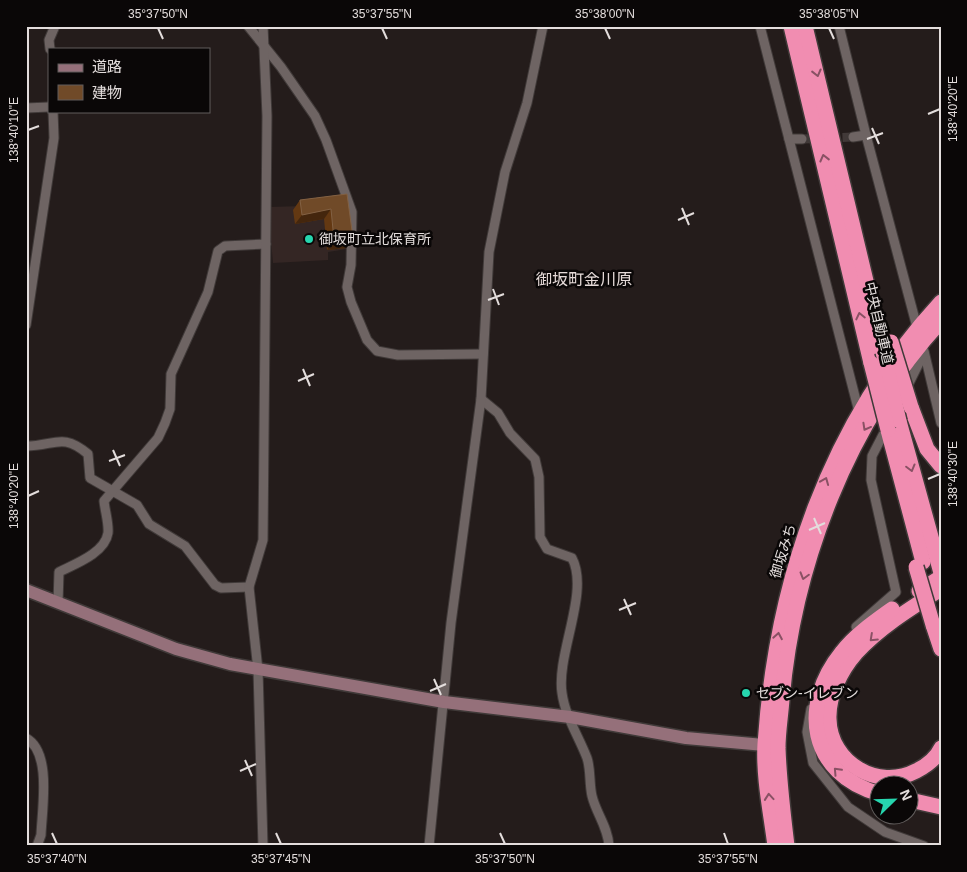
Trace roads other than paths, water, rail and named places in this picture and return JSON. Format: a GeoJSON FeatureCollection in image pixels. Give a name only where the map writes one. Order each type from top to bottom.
{"type":"FeatureCollection","features":[{"type":"Feature","properties":{"kind":"highway","name":"中央自動車道"},"geometry":{"type":"LineString","coordinates":[[791,26],[871,364],[893,426],[925,561],[941,649]]}},
{"type":"Feature","properties":{"kind":"highway","name":"中央自動車道"},"geometry":{"type":"LineString","coordinates":[[805,26],[857,246],[887,347],[893,426],[905,496],[925,561],[941,575]]}},
{"type":"Feature","properties":{"kind":"highway","name":"御坂みち"},"geometry":{"type":"LineString","coordinates":[[775,846],[772,746],[777,638],[796,560],[832,463],[859,412],[917,327],[941,302]]}},
{"type":"Feature","properties":{"kind":"highway","name":"御坂みち"},"geometry":{"type":"LineString","coordinates":[[787,846],[772,746],[798,595],[813,544],[843,469],[875,410],[941,321]]}},
{"type":"Feature","properties":{"kind":"highway"},"geometry":{"type":"LineString","coordinates":[[887,347],[927,449],[941,466]]}},
{"type":"Feature","properties":{"kind":"highway"},"geometry":{"type":"LineString","coordinates":[[870,790],[844,778],[824,755],[816,726],[820,692],[842,651],[871,624],[941,575]]}},
{"type":"Feature","properties":{"kind":"highway"},"geometry":{"type":"LineString","coordinates":[[941,589],[890,621],[855,654],[839,680],[832,696],[829,720],[833,737],[843,756],[857,770],[874,778],[908,776],[927,766],[941,748]]}},
{"type":"Feature","properties":{"kind":"highway"},"geometry":{"type":"LineString","coordinates":[[920,802],[941,806]]}},
{"type":"Feature","properties":{"kind":"street"},"geometry":{"type":"LineString","coordinates":[[50,48],[49,40],[55,26]]}},
{"type":"Feature","properties":{"kind":"street"},"geometry":{"type":"LineString","coordinates":[[248,26],[316,116],[341,181],[352,212],[351,265],[347,287],[350,302],[367,340],[377,351],[398,355],[484,354]]}},
{"type":"Feature","properties":{"kind":"street"},"geometry":{"type":"LineString","coordinates":[[263,26],[265,48],[266,244],[263,540],[250,587],[258,670],[263,846]]}},
{"type":"Feature","properties":{"kind":"street"},"geometry":{"type":"LineString","coordinates":[[429,846],[451,623],[481,398],[491,238],[505,172],[527,104],[543,26]]}},
{"type":"Feature","properties":{"kind":"street"},"geometry":{"type":"LineString","coordinates":[[760,26],[859,412]]}},
{"type":"Feature","properties":{"kind":"street"},"geometry":{"type":"LineString","coordinates":[[839,26],[941,423]]}},
{"type":"Feature","properties":{"kind":"street"},"geometry":{"type":"LineString","coordinates":[[26,108],[48,108]]}},
{"type":"Feature","properties":{"kind":"street"},"geometry":{"type":"LineString","coordinates":[[26,325],[54,138],[53,112]]}},
{"type":"Feature","properties":{"kind":"street"},"geometry":{"type":"LineString","coordinates":[[853,137],[866,135]]}},
{"type":"Feature","properties":{"kind":"street"},"geometry":{"type":"LineString","coordinates":[[789,140],[802,139]]}},
{"type":"Feature","properties":{"kind":"street"},"geometry":{"type":"LineString","coordinates":[[58,603],[59,572],[92,556],[104,541],[108,533],[104,501],[158,438],[166,423],[170,410],[171,374],[206,298],[218,251],[225,246],[266,244]]}},
{"type":"Feature","properties":{"kind":"street"},"geometry":{"type":"LineString","coordinates":[[923,347],[872,456],[870,480],[896,592],[855,628],[831,657],[814,692],[807,732],[813,763],[848,807],[885,832],[924,846]]}},
{"type":"Feature","properties":{"kind":"street"},"geometry":{"type":"LineString","coordinates":[[481,398],[498,413],[510,432],[534,459],[539,477],[540,537],[547,549],[572,558],[576,566],[574,612],[561,671],[562,694],[588,763],[592,796],[608,835],[609,846]]}},
{"type":"Feature","properties":{"kind":"street"},"geometry":{"type":"LineString","coordinates":[[26,446],[56,441],[76,444],[88,454],[90,478],[137,505],[149,524],[185,546],[215,585],[221,588],[250,587]]}},
{"type":"Feature","properties":{"kind":"street"},"geometry":{"type":"LineString","coordinates":[[26,590],[176,649],[258,670],[444,702],[570,717],[686,738],[772,746]]}},
{"type":"Feature","properties":{"kind":"street"},"geometry":{"type":"LineString","coordinates":[[26,738],[35,742],[42,757],[41,827],[37,846]]}},
{"type":"Feature","properties":{"kind":"tunnel"},"geometry":{"type":"LineString","coordinates":[[802,139],[853,137]]}},
{"type":"Feature","properties":{"kind":"place","name":"御坂町立北保育所"},"geometry":{"type":"Point","coordinates":[309,239]}},
{"type":"Feature","properties":{"kind":"place","name":"セブン-イレブン"},"geometry":{"type":"Point","coordinates":[746,693]}},
{"type":"Feature","properties":{"kind":"district","name":"御坂町金川原"},"geometry":{"type":"Point","coordinates":[584,279]}}]}
